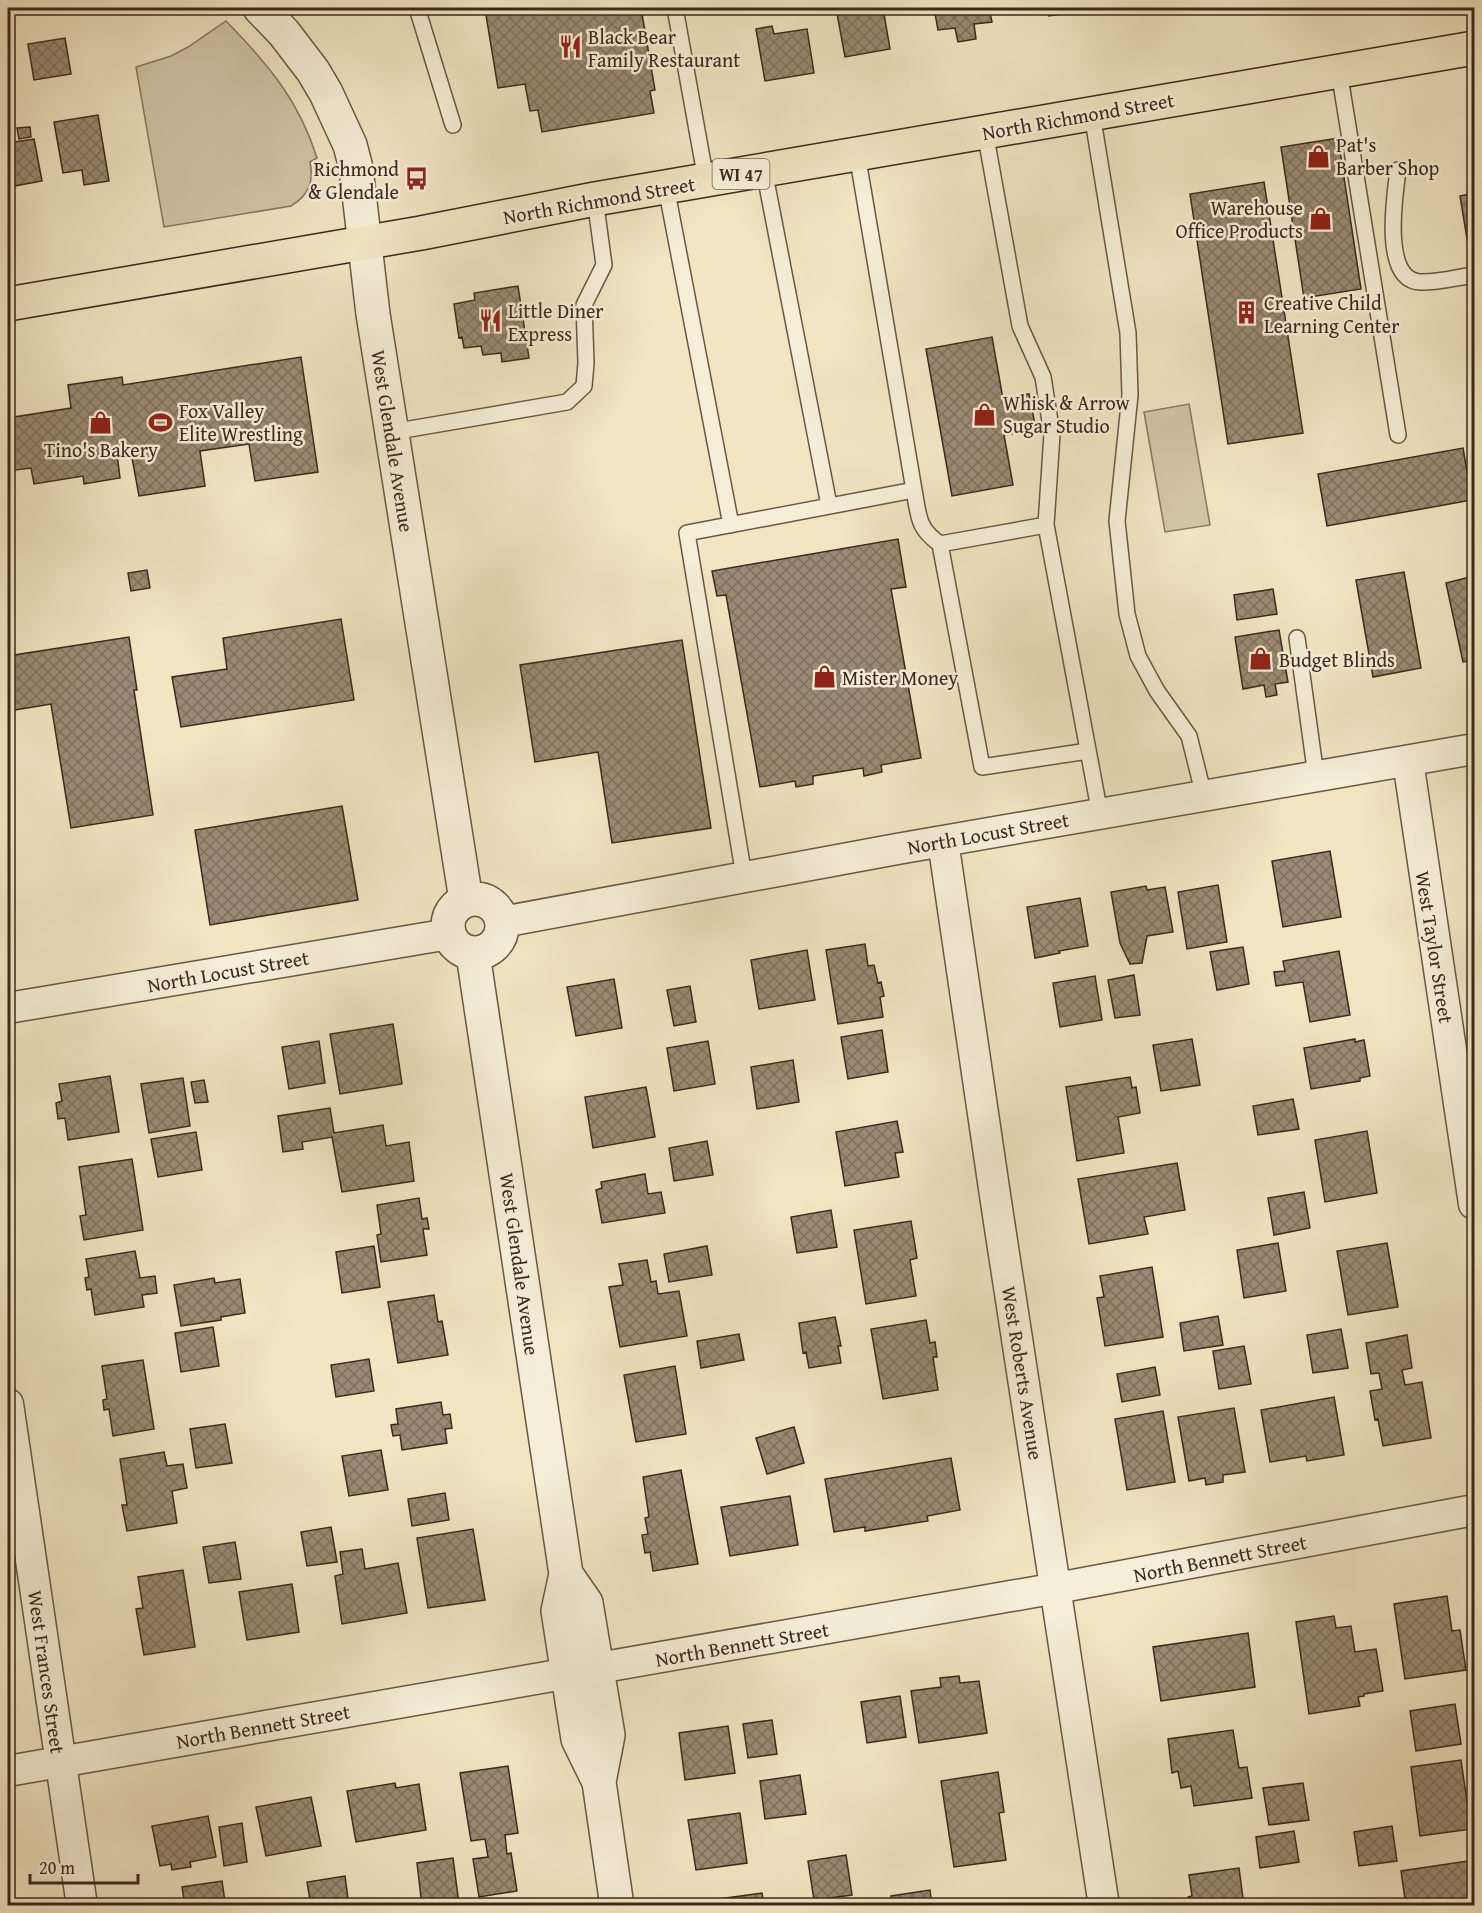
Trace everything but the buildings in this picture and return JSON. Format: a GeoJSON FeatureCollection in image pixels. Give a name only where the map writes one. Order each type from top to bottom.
{"type":"FeatureCollection","features":[{"type":"Feature","properties":{"kind":"main road","name":"North Richmond Street"},"geometry":{"type":"LineString","coordinates":[[8,304],[366,242],[595,199],[1474,48]]}},
{"type":"Feature","properties":{"kind":"street","name":"West Glendale Avenue"},"geometry":{"type":"LineString","coordinates":[[260,8],[284,33],[313,71],[337,115],[350,145],[356,168],[374,314],[466,900]]}},
{"type":"Feature","properties":{"kind":"street","name":"North Locust Street"},"geometry":{"type":"LineString","coordinates":[[502,922],[744,876],[1474,749]]}},
{"type":"Feature","properties":{"kind":"street","name":"West Taylor Street"},"geometry":{"type":"LineString","coordinates":[[1408,761],[1474,1204]]}},
{"type":"Feature","properties":{"kind":"street","name":"West Roberts Avenue"},"geometry":{"type":"LineString","coordinates":[[943,841],[992,1178],[1057,1588],[1104,1905]]}},
{"type":"Feature","properties":{"kind":"street"},"geometry":{"type":"LineString","coordinates":[[474,898],[489,902],[501,914],[502,922],[500,938],[489,950],[461,944],[448,926],[449,917],[459,904],[474,898]]}},
{"type":"Feature","properties":{"kind":"street","name":"West Glendale Avenue"},"geometry":{"type":"LineString","coordinates":[[461,944],[566,1574],[558,1611],[582,1671],[578,1739],[599,1782],[617,1905]]}},
{"type":"Feature","properties":{"kind":"street","name":"North Locust Street"},"geometry":{"type":"LineString","coordinates":[[8,1008],[461,944]]}},
{"type":"Feature","properties":{"kind":"street","name":"West Frances Street"},"geometry":{"type":"LineString","coordinates":[[8,1404],[82,1905]]}},
{"type":"Feature","properties":{"kind":"street","name":"North Bennett Street"},"geometry":{"type":"LineString","coordinates":[[8,1771],[1057,1588],[1474,1510]]}},
{"type":"Feature","properties":{"kind":"lane"},"geometry":{"type":"LineString","coordinates":[[417,8],[453,125]]}},
{"type":"Feature","properties":{"kind":"lane"},"geometry":{"type":"LineString","coordinates":[[675,8],[706,180]]}},
{"type":"Feature","properties":{"kind":"lane"},"geometry":{"type":"LineString","coordinates":[[1339,71],[1398,435]]}},
{"type":"Feature","properties":{"kind":"lane"},"geometry":{"type":"LineString","coordinates":[[1092,114],[1128,333],[1130,394],[1117,521],[1127,614],[1138,656],[1157,691],[1189,736],[1204,796]]}},
{"type":"Feature","properties":{"kind":"lane"},"geometry":{"type":"LineString","coordinates":[[985,132],[1020,326],[1043,377],[1045,388],[1052,434],[1046,525],[1100,814]]}},
{"type":"Feature","properties":{"kind":"lane"},"geometry":{"type":"LineString","coordinates":[[857,154],[919,519],[927,535],[940,544],[982,767],[1088,751]]}},
{"type":"Feature","properties":{"kind":"lane"},"geometry":{"type":"LineString","coordinates":[[764,170],[829,505]]}},
{"type":"Feature","properties":{"kind":"lane"},"geometry":{"type":"LineString","coordinates":[[1398,170],[1392,232],[1403,274],[1418,283],[1474,275]]}},
{"type":"Feature","properties":{"kind":"lane"},"geometry":{"type":"LineString","coordinates":[[666,187],[731,525]]}},
{"type":"Feature","properties":{"kind":"lane"},"geometry":{"type":"LineString","coordinates":[[392,432],[567,402],[584,386],[586,363],[584,305],[604,265],[595,199]]}},
{"type":"Feature","properties":{"kind":"lane"},"geometry":{"type":"LineString","coordinates":[[744,876],[687,533],[914,490]]}},
{"type":"Feature","properties":{"kind":"lane"},"geometry":{"type":"LineString","coordinates":[[940,544],[1046,525]]}},
{"type":"Feature","properties":{"kind":"lane"},"geometry":{"type":"LineString","coordinates":[[1297,638],[1316,776]]}},
{"type":"Feature","properties":{"kind":"shaded area"},"geometry":{"type":"Polygon","coordinates":[[[226,21],[268,68],[301,118],[317,158],[310,162],[309,187],[306,193],[291,206],[164,227],[136,67],[171,56],[226,21]]]}},
{"type":"Feature","properties":{"kind":"shaded area"},"geometry":{"type":"Polygon","coordinates":[[[1189,404],[1210,525],[1165,532],[1144,412],[1189,404]]]}},
{"type":"Feature","properties":{"kind":"place","name":"Black Bear Family Restaurant"},"geometry":{"type":"Point","coordinates":[570,47]}},
{"type":"Feature","properties":{"kind":"place","name":"Pat's Barber Shop"},"geometry":{"type":"Point","coordinates":[1318,156]}},
{"type":"Feature","properties":{"kind":"place","name":"Richmond & Glendale"},"geometry":{"type":"Point","coordinates":[417,179]}},
{"type":"Feature","properties":{"kind":"place","name":"Warehouse Office Products"},"geometry":{"type":"Point","coordinates":[1321,218]}},
{"type":"Feature","properties":{"kind":"place","name":"Creative Child Learning Center"},"geometry":{"type":"Point","coordinates":[1246,313]}},
{"type":"Feature","properties":{"kind":"place","name":"Little Diner Express"},"geometry":{"type":"Point","coordinates":[490,321]}},
{"type":"Feature","properties":{"kind":"place","name":"Whisk & Arrow Sugar Studio"},"geometry":{"type":"Point","coordinates":[985,414]}},
{"type":"Feature","properties":{"kind":"place","name":"Tino's Bakery"},"geometry":{"type":"Point","coordinates":[101,422]}},
{"type":"Feature","properties":{"kind":"place","name":"Fox Valley Elite Wrestling"},"geometry":{"type":"Point","coordinates":[161,422]}},
{"type":"Feature","properties":{"kind":"place","name":"Budget Blinds"},"geometry":{"type":"Point","coordinates":[1261,659]}},
{"type":"Feature","properties":{"kind":"place","name":"Mister Money"},"geometry":{"type":"Point","coordinates":[824,677]}}]}
